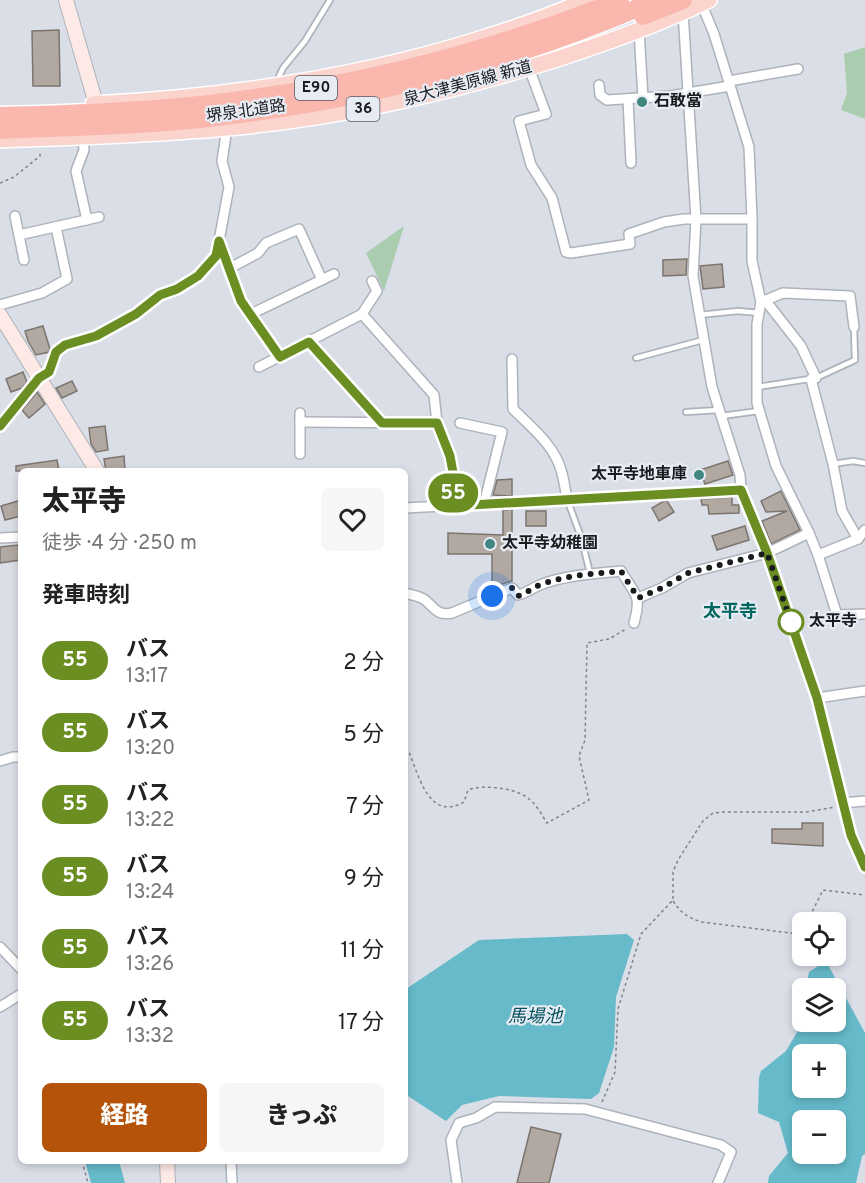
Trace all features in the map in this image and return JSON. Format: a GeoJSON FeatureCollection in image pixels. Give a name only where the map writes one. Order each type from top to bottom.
{"type":"FeatureCollection","features":[{"type":"Feature","properties":{"kind":"highway"},"geometry":{"type":"LineString","coordinates":[[469,60],[521,34],[599,0]]}},
{"type":"Feature","properties":{"kind":"highway","name":"堺泉北道路"},"geometry":{"type":"LineString","coordinates":[[0,130],[199,119],[267,110],[400,85],[620,0]]}},
{"type":"Feature","properties":{"kind":"highway","name":"堺泉北道路"},"geometry":{"type":"LineString","coordinates":[[0,116],[201,105],[337,84],[469,60],[591,27],[656,0]]}},
{"type":"Feature","properties":{"kind":"highway"},"geometry":{"type":"LineString","coordinates":[[469,60],[523,55],[683,6]]}},
{"type":"Feature","properties":{"kind":"main road"},"geometry":{"type":"LineString","coordinates":[[66,0],[96,104]]}},
{"type":"Feature","properties":{"kind":"main road","name":"36"},"geometry":{"type":"LineString","coordinates":[[0,108],[96,104],[226,92],[333,76],[458,46],[518,27],[586,0]]}},
{"type":"Feature","properties":{"kind":"main road","name":"泉大津美原線 新道"},"geometry":{"type":"LineString","coordinates":[[0,140],[227,128],[293,120],[404,101],[529,68],[639,30],[683,6],[702,1]]}},
{"type":"Feature","properties":{"kind":"main road"},"geometry":{"type":"LineString","coordinates":[[0,315],[95,468]]}},
{"type":"Feature","properties":{"kind":"main road"},"geometry":{"type":"LineString","coordinates":[[167,1164],[168,1183]]}},
{"type":"Feature","properties":{"kind":"street"},"geometry":{"type":"LineString","coordinates":[[702,1],[749,147],[752,261],[763,301],[801,346],[813,379],[842,511],[858,539]]}},
{"type":"Feature","properties":{"kind":"street"},"geometry":{"type":"LineString","coordinates":[[683,6],[696,219],[693,276],[712,387],[740,475],[741,490],[767,553],[817,698],[842,804],[851,835],[865,867]]}},
{"type":"Feature","properties":{"kind":"street"},"geometry":{"type":"LineString","coordinates":[[639,30],[643,98]]}},
{"type":"Feature","properties":{"kind":"street"},"geometry":{"type":"LineString","coordinates":[[529,68],[546,114],[519,121],[531,165],[552,198],[566,252],[630,244],[629,234],[664,222],[696,219],[752,219]]}},
{"type":"Feature","properties":{"kind":"street"},"geometry":{"type":"LineString","coordinates":[[600,85],[600,95],[607,100],[643,98],[688,94],[798,69]]}},
{"type":"Feature","properties":{"kind":"street"},"geometry":{"type":"LineString","coordinates":[[627,99],[630,163]]}},
{"type":"Feature","properties":{"kind":"street"},"geometry":{"type":"LineString","coordinates":[[0,426],[39,378],[49,372],[56,352],[65,345],[96,336],[136,314],[160,295],[177,289],[198,276],[216,256],[229,187],[222,161],[227,128]]}},
{"type":"Feature","properties":{"kind":"street"},"geometry":{"type":"LineString","coordinates":[[83,137],[84,150],[76,171],[87,220]]}},
{"type":"Feature","properties":{"kind":"street"},"geometry":{"type":"LineString","coordinates":[[15,216],[24,260]]}},
{"type":"Feature","properties":{"kind":"street"},"geometry":{"type":"LineString","coordinates":[[19,236],[99,217]]}},
{"type":"Feature","properties":{"kind":"street"},"geometry":{"type":"LineString","coordinates":[[0,305],[42,293],[67,279],[56,227]]}},
{"type":"Feature","properties":{"kind":"street"},"geometry":{"type":"LineString","coordinates":[[230,268],[258,253],[266,243],[299,229],[322,280]]}},
{"type":"Feature","properties":{"kind":"street"},"geometry":{"type":"LineString","coordinates":[[219,241],[241,301],[280,357]]}},
{"type":"Feature","properties":{"kind":"street"},"geometry":{"type":"LineString","coordinates":[[251,314],[334,274]]}},
{"type":"Feature","properties":{"kind":"street"},"geometry":{"type":"LineString","coordinates":[[260,366],[362,314],[377,291],[372,281]]}},
{"type":"Feature","properties":{"kind":"street"},"geometry":{"type":"LineString","coordinates":[[854,327],[850,296],[783,293],[763,301],[757,324],[757,403],[776,466],[809,533],[837,615],[865,614]]}},
{"type":"Feature","properties":{"kind":"street"},"geometry":{"type":"LineString","coordinates":[[362,314],[434,395],[437,423],[450,456],[454,478],[452,506]]}},
{"type":"Feature","properties":{"kind":"street"},"geometry":{"type":"LineString","coordinates":[[309,342],[382,423]]}},
{"type":"Feature","properties":{"kind":"street"},"geometry":{"type":"LineString","coordinates":[[512,359],[513,409],[555,455],[562,470],[567,499]]}},
{"type":"Feature","properties":{"kind":"street"},"geometry":{"type":"LineString","coordinates":[[300,454],[300,418],[382,423],[437,423]]}},
{"type":"Feature","properties":{"kind":"street"},"geometry":{"type":"LineString","coordinates":[[460,423],[502,432],[484,504]]}},
{"type":"Feature","properties":{"kind":"street"},"geometry":{"type":"LineString","coordinates":[[408,508],[741,490]]}},
{"type":"Feature","properties":{"kind":"street"},"geometry":{"type":"LineString","coordinates":[[818,555],[858,539],[865,530]]}},
{"type":"Feature","properties":{"kind":"street"},"geometry":{"type":"LineString","coordinates":[[638,598],[688,573],[767,553],[809,533]]}},
{"type":"Feature","properties":{"kind":"street"},"geometry":{"type":"LineString","coordinates":[[0,537],[18,537]]}},
{"type":"Feature","properties":{"kind":"street"},"geometry":{"type":"LineString","coordinates":[[408,594],[424,598],[438,613],[444,615],[512,588],[518,596],[539,586],[591,574],[621,571],[638,598],[634,623]]}},
{"type":"Feature","properties":{"kind":"street"},"geometry":{"type":"LineString","coordinates":[[817,698],[865,691]]}},
{"type":"Feature","properties":{"kind":"street"},"geometry":{"type":"LineString","coordinates":[[0,761],[18,757]]}},
{"type":"Feature","properties":{"kind":"street"},"geometry":{"type":"LineString","coordinates":[[842,804],[865,801]]}},
{"type":"Feature","properties":{"kind":"street"},"geometry":{"type":"LineString","coordinates":[[0,947],[18,966]]}},
{"type":"Feature","properties":{"kind":"street"},"geometry":{"type":"LineString","coordinates":[[0,1007],[18,996]]}},
{"type":"Feature","properties":{"kind":"street"},"geometry":{"type":"LineString","coordinates":[[457,1183],[451,1140],[459,1123],[476,1118],[495,1107],[598,1111],[721,1145],[731,1152],[718,1183]]}},
{"type":"Feature","properties":{"kind":"street"},"geometry":{"type":"LineString","coordinates":[[231,1164],[232,1183]]}},
{"type":"Feature","properties":{"kind":"lane"},"geometry":{"type":"LineString","coordinates":[[275,86],[283,68],[305,41],[330,0]]}},
{"type":"Feature","properties":{"kind":"lane"},"geometry":{"type":"LineString","coordinates":[[699,315],[738,311],[759,313]]}},
{"type":"Feature","properties":{"kind":"lane"},"geometry":{"type":"LineString","coordinates":[[757,387],[813,379],[855,360],[854,327]]}},
{"type":"Feature","properties":{"kind":"lane"},"geometry":{"type":"LineString","coordinates":[[636,358],[703,340]]}},
{"type":"Feature","properties":{"kind":"lane"},"geometry":{"type":"LineString","coordinates":[[686,412],[759,411]]}},
{"type":"Feature","properties":{"kind":"lane"},"geometry":{"type":"LineString","coordinates":[[833,464],[853,461],[865,463]]}},
{"type":"Feature","properties":{"kind":"lane"},"geometry":{"type":"LineString","coordinates":[[567,499],[591,574]]}},
{"type":"Feature","properties":{"kind":"path"},"geometry":{"type":"LineString","coordinates":[[0,183],[14,177],[40,156],[40,138]]}},
{"type":"Feature","properties":{"kind":"path"},"geometry":{"type":"LineString","coordinates":[[408,751],[428,797],[445,806],[460,805],[465,802],[468,790],[497,787],[529,798],[547,823],[589,800],[579,756],[585,740],[587,643],[609,639],[634,623]]}},
{"type":"Feature","properties":{"kind":"path"},"geometry":{"type":"LineString","coordinates":[[792,933],[689,919],[678,910],[673,900],[673,872],[703,821],[713,813],[806,812],[842,804]]}},
{"type":"Feature","properties":{"kind":"path"},"geometry":{"type":"LineString","coordinates":[[812,912],[823,890],[865,895]]}},
{"type":"Feature","properties":{"kind":"path"},"geometry":{"type":"LineString","coordinates":[[598,1111],[615,1072],[618,1008],[641,934],[673,900]]}},
{"type":"Feature","properties":{"kind":"path"},"geometry":{"type":"LineString","coordinates":[[83,1164],[88,1183]]}},
{"type":"Feature","properties":{"kind":"green space"},"geometry":{"type":"Polygon","coordinates":[[[865,47],[865,119],[841,110],[847,93],[844,54],[865,47]]]}},
{"type":"Feature","properties":{"kind":"green space"},"geometry":{"type":"Polygon","coordinates":[[[404,226],[384,291],[366,253],[404,226]]]}},
{"type":"Feature","properties":{"kind":"water","name":"馬場池"},"geometry":{"type":"Polygon","coordinates":[[[627,934],[634,940],[616,997],[614,1047],[599,1093],[591,1099],[499,1096],[462,1105],[446,1121],[408,1096],[408,988],[479,940],[627,934]]]}},
{"type":"Feature","properties":{"kind":"water"},"geometry":{"type":"Polygon","coordinates":[[[818,966],[829,966],[835,978],[808,978],[809,972],[818,966]]]}},
{"type":"Feature","properties":{"kind":"water"},"geometry":{"type":"Polygon","coordinates":[[[846,998],[865,1033],[865,1154],[862,1156],[856,1183],[768,1183],[769,1176],[788,1153],[779,1122],[758,1113],[759,1078],[761,1071],[786,1051],[797,1032],[846,1032],[846,998]]]}},
{"type":"Feature","properties":{"kind":"water"},"geometry":{"type":"Polygon","coordinates":[[[86,1164],[120,1164],[125,1183],[91,1183],[86,1164]]]}},
{"type":"Feature","properties":{"kind":"building"},"geometry":{"type":"Polygon","coordinates":[[[59,30],[60,86],[33,86],[32,31],[59,30]]]}},
{"type":"Feature","properties":{"kind":"building"},"geometry":{"type":"Polygon","coordinates":[[[687,259],[686,275],[663,276],[663,260],[687,259]]]}},
{"type":"Feature","properties":{"kind":"building"},"geometry":{"type":"Polygon","coordinates":[[[722,264],[724,287],[703,289],[700,266],[722,264]]]}},
{"type":"Feature","properties":{"kind":"building"},"geometry":{"type":"Polygon","coordinates":[[[43,326],[50,349],[49,352],[36,355],[25,331],[43,326]]]}},
{"type":"Feature","properties":{"kind":"building"},"geometry":{"type":"Polygon","coordinates":[[[23,372],[27,382],[22,388],[11,392],[6,379],[23,372]]]}},
{"type":"Feature","properties":{"kind":"building"},"geometry":{"type":"Polygon","coordinates":[[[72,381],[77,391],[62,398],[56,388],[72,381]]]}},
{"type":"Feature","properties":{"kind":"building"},"geometry":{"type":"Polygon","coordinates":[[[37,392],[45,404],[29,418],[22,410],[37,392]]]}},
{"type":"Feature","properties":{"kind":"building"},"geometry":{"type":"Polygon","coordinates":[[[105,426],[108,450],[96,452],[91,444],[89,428],[105,426]]]}},
{"type":"Feature","properties":{"kind":"building"},"geometry":{"type":"Polygon","coordinates":[[[124,456],[125,468],[106,468],[104,459],[124,456]]]}},
{"type":"Feature","properties":{"kind":"building"},"geometry":{"type":"Polygon","coordinates":[[[57,460],[58,468],[18,468],[16,471],[16,466],[57,460]]]}},
{"type":"Feature","properties":{"kind":"building"},"geometry":{"type":"Polygon","coordinates":[[[728,461],[733,475],[705,484],[703,479],[697,481],[694,472],[728,461]]]}},
{"type":"Feature","properties":{"kind":"building"},"geometry":{"type":"Polygon","coordinates":[[[512,479],[512,496],[493,495],[497,480],[512,479]]]}},
{"type":"Feature","properties":{"kind":"building"},"geometry":{"type":"Polygon","coordinates":[[[781,491],[800,530],[771,544],[762,521],[787,511],[766,512],[761,501],[781,491]]]}},
{"type":"Feature","properties":{"kind":"building"},"geometry":{"type":"Polygon","coordinates":[[[732,497],[732,505],[739,505],[739,513],[709,514],[708,505],[702,505],[701,499],[732,497]]]}},
{"type":"Feature","properties":{"kind":"building"},"geometry":{"type":"Polygon","coordinates":[[[18,501],[18,517],[5,520],[1,506],[18,501]]]}},
{"type":"Feature","properties":{"kind":"building"},"geometry":{"type":"Polygon","coordinates":[[[667,501],[674,512],[659,521],[652,508],[667,501]]]}},
{"type":"Feature","properties":{"kind":"building"},"geometry":{"type":"Polygon","coordinates":[[[512,509],[512,581],[492,587],[492,554],[448,554],[448,533],[503,535],[503,510],[512,509]]]}},
{"type":"Feature","properties":{"kind":"building"},"geometry":{"type":"Polygon","coordinates":[[[526,511],[546,511],[546,526],[526,526],[526,511]]]}},
{"type":"Feature","properties":{"kind":"building"},"geometry":{"type":"Polygon","coordinates":[[[745,526],[749,540],[717,550],[712,536],[745,526]]]}},
{"type":"Feature","properties":{"kind":"building"},"geometry":{"type":"Polygon","coordinates":[[[18,545],[18,560],[0,563],[0,547],[18,545]]]}},
{"type":"Feature","properties":{"kind":"building"},"geometry":{"type":"Polygon","coordinates":[[[802,823],[823,823],[823,846],[772,843],[772,829],[802,829],[802,823]]]}},
{"type":"Feature","properties":{"kind":"building"},"geometry":{"type":"Polygon","coordinates":[[[531,1127],[561,1134],[549,1183],[517,1183],[531,1127]]]}},
{"type":"Feature","properties":{"kind":"bus line","name":"55"},"geometry":{"type":"LineString","coordinates":[[0,426],[39,378],[49,372],[56,352],[65,345],[96,336],[136,314],[160,295],[177,289],[198,276],[216,256],[219,241],[241,301],[280,357],[309,342],[382,423],[437,423],[450,456],[454,478],[452,506],[741,490],[767,553],[817,698],[851,835],[865,867]]}},
{"type":"Feature","properties":{"kind":"place","name":"石敢當"},"geometry":{"type":"Point","coordinates":[642,102]}},
{"type":"Feature","properties":{"kind":"place","name":"太平寺地車庫"},"geometry":{"type":"Point","coordinates":[699,475]}},
{"type":"Feature","properties":{"kind":"place","name":"太平寺幼稚園"},"geometry":{"type":"Point","coordinates":[490,544]}},
{"type":"Feature","properties":{"kind":"place","name":"太平寺"},"geometry":{"type":"Point","coordinates":[791,622]}},
{"type":"Feature","properties":{"kind":"district","name":"太平寺"},"geometry":{"type":"Point","coordinates":[730,612]}},
{"type":"Feature","properties":{"kind":"route"},"geometry":{"type":"LineString","coordinates":[[492,596],[512,588],[518,596],[561,579],[621,571],[638,598],[688,573],[767,553],[791,622]]}}]}
